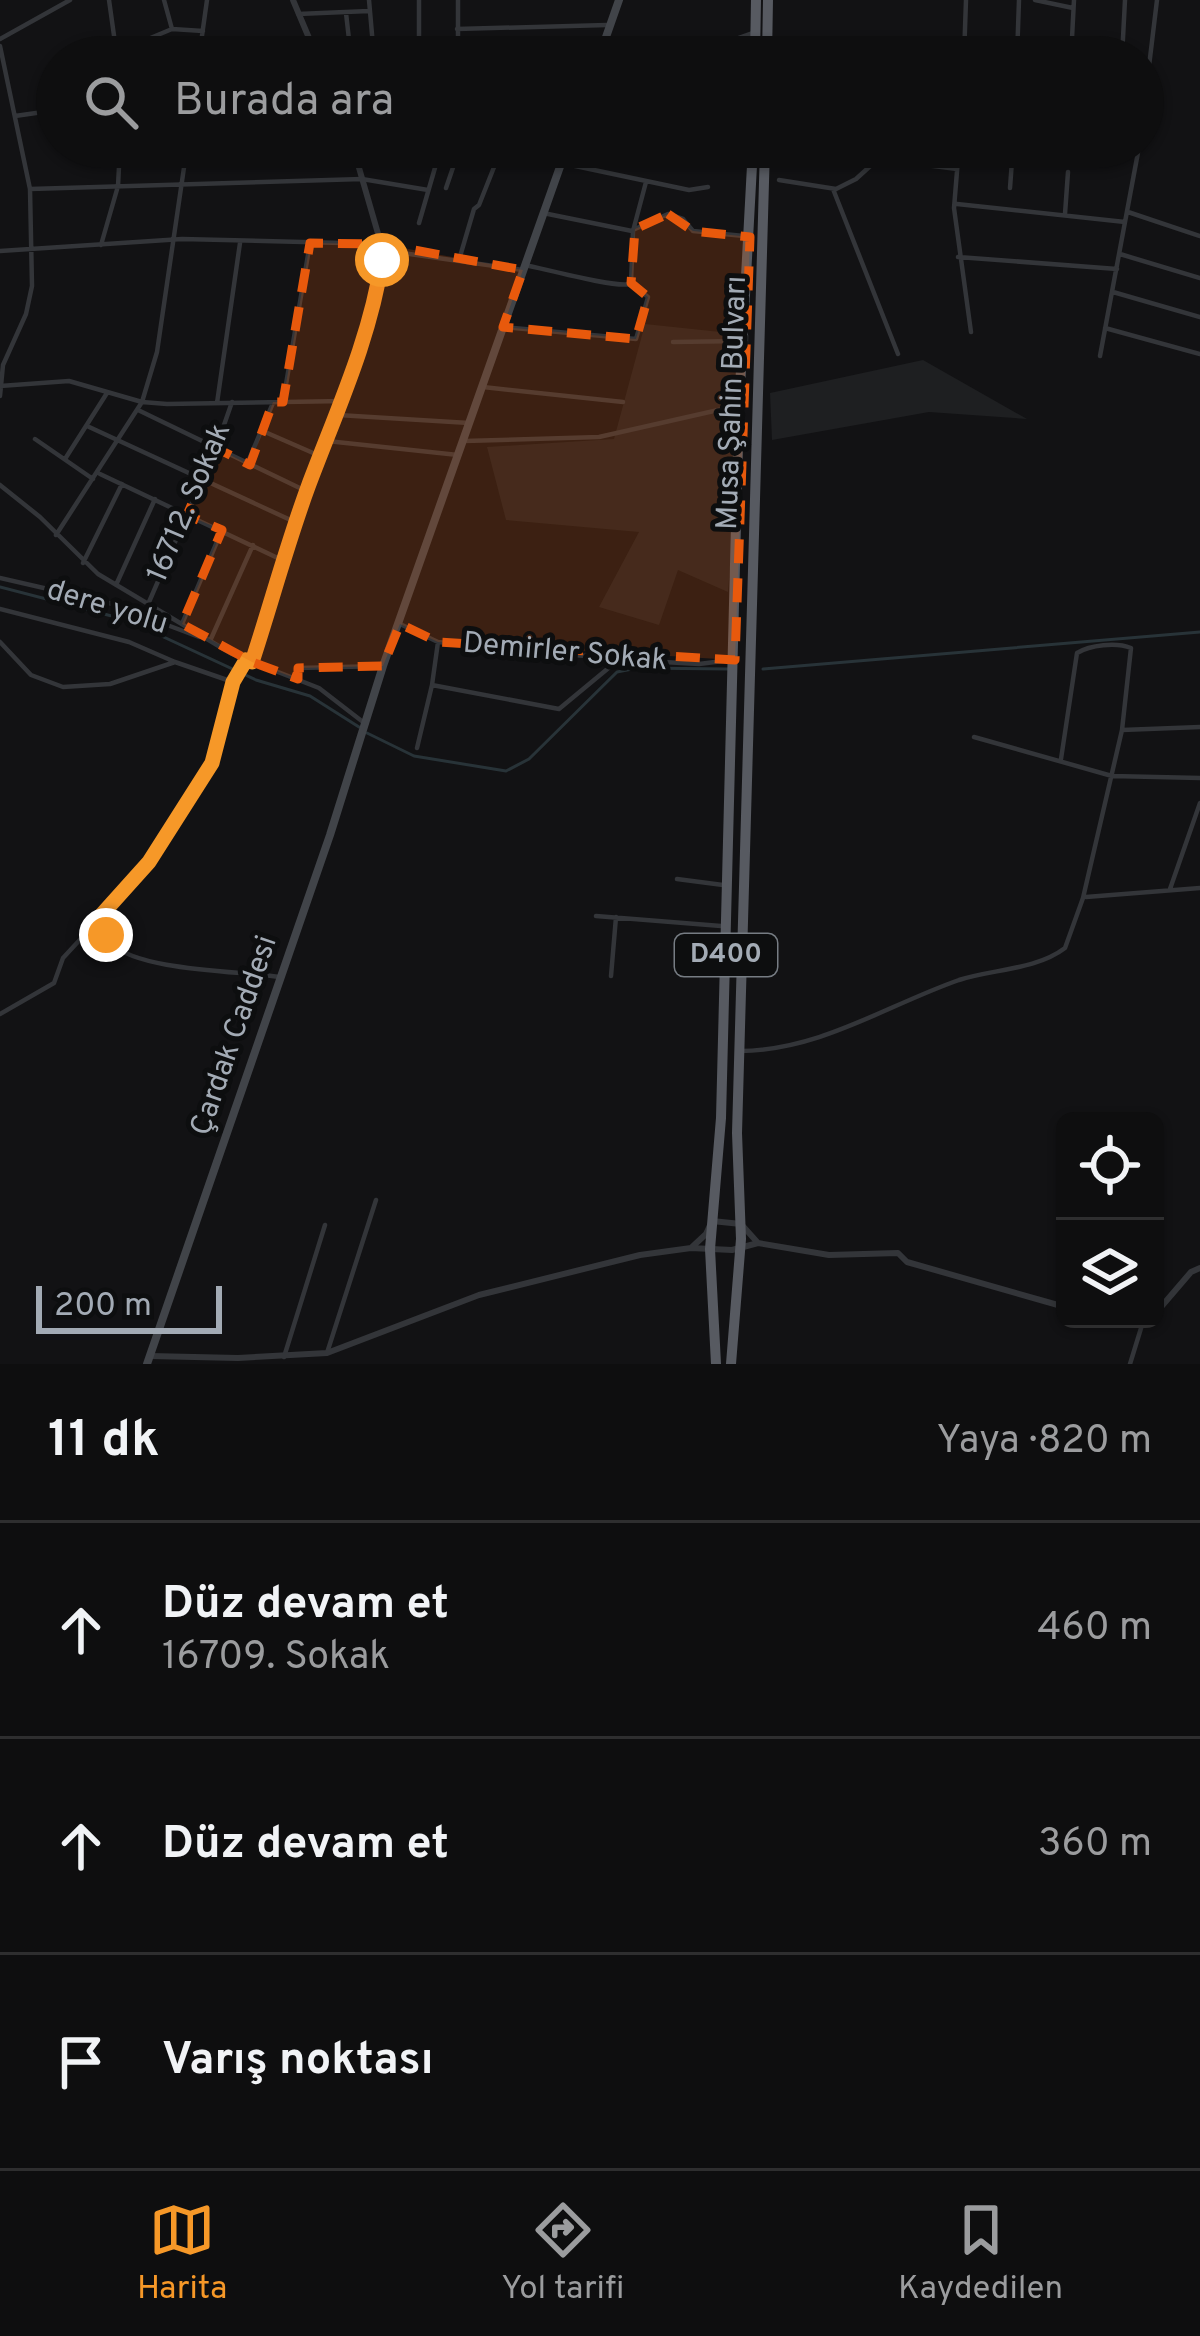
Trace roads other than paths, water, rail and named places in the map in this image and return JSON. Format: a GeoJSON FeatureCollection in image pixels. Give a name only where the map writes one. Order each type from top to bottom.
{"type":"FeatureCollection","features":[{"type":"Feature","properties":{"kind":"highway"},"geometry":{"type":"LineString","coordinates":[[755,36],[756,0]]}},
{"type":"Feature","properties":{"kind":"highway"},"geometry":{"type":"LineString","coordinates":[[767,36],[768,0]]}},
{"type":"Feature","properties":{"kind":"highway","name":"Musa Şahin Bulvarı"},"geometry":{"type":"LineString","coordinates":[[741,660],[739,406],[752,168]]}},
{"type":"Feature","properties":{"kind":"highway","name":"Musa Şahin Bulvarı"},"geometry":{"type":"LineString","coordinates":[[741,660],[764,168]]}},
{"type":"Feature","properties":{"kind":"highway","name":"D400"},"geometry":{"type":"LineString","coordinates":[[716,1364],[710,1249],[721,1118],[741,660]]}},
{"type":"Feature","properties":{"kind":"highway","name":"D400"},"geometry":{"type":"LineString","coordinates":[[730,1364],[741,1248],[737,1133],[741,660]]}},
{"type":"Feature","properties":{"kind":"main road"},"geometry":{"type":"LineString","coordinates":[[606,36],[619,0]]}},
{"type":"Feature","properties":{"kind":"main road","name":"Çardak Caddesi"},"geometry":{"type":"LineString","coordinates":[[149,1360],[383,666],[560,168]]}},
{"type":"Feature","properties":{"kind":"street"},"geometry":{"type":"LineString","coordinates":[[0,396],[3,365],[31,296],[32,249],[30,189],[0,42],[70,0]]}},
{"type":"Feature","properties":{"kind":"street"},"geometry":{"type":"LineString","coordinates":[[110,0],[115,36]]}},
{"type":"Feature","properties":{"kind":"street"},"geometry":{"type":"LineString","coordinates":[[164,0],[172,29]]}},
{"type":"Feature","properties":{"kind":"street"},"geometry":{"type":"LineString","coordinates":[[202,36],[207,0]]}},
{"type":"Feature","properties":{"kind":"street"},"geometry":{"type":"LineString","coordinates":[[293,0],[306,36]]}},
{"type":"Feature","properties":{"kind":"street"},"geometry":{"type":"LineString","coordinates":[[369,0],[372,36]]}},
{"type":"Feature","properties":{"kind":"street"},"geometry":{"type":"LineString","coordinates":[[418,36],[419,0]]}},
{"type":"Feature","properties":{"kind":"street"},"geometry":{"type":"LineString","coordinates":[[457,36],[458,0]]}},
{"type":"Feature","properties":{"kind":"street"},"geometry":{"type":"LineString","coordinates":[[965,36],[967,0]]}},
{"type":"Feature","properties":{"kind":"street"},"geometry":{"type":"LineString","coordinates":[[1017,36],[1018,0]]}},
{"type":"Feature","properties":{"kind":"street"},"geometry":{"type":"LineString","coordinates":[[1035,0],[1073,4],[1072,36]]}},
{"type":"Feature","properties":{"kind":"street"},"geometry":{"type":"LineString","coordinates":[[1123,36],[1125,0]]}},
{"type":"Feature","properties":{"kind":"street"},"geometry":{"type":"LineString","coordinates":[[1153,36],[1157,0]]}},
{"type":"Feature","properties":{"kind":"street"},"geometry":{"type":"LineString","coordinates":[[298,14],[369,10]]}},
{"type":"Feature","properties":{"kind":"street"},"geometry":{"type":"LineString","coordinates":[[346,13],[349,36]]}},
{"type":"Feature","properties":{"kind":"street"},"geometry":{"type":"LineString","coordinates":[[457,29],[610,25]]}},
{"type":"Feature","properties":{"kind":"street"},"geometry":{"type":"LineString","coordinates":[[157,36],[172,29],[203,31]]}},
{"type":"Feature","properties":{"kind":"street"},"geometry":{"type":"LineString","coordinates":[[744,36],[755,32]]}},
{"type":"Feature","properties":{"kind":"street"},"geometry":{"type":"LineString","coordinates":[[14,116],[36,113]]}},
{"type":"Feature","properties":{"kind":"street"},"geometry":{"type":"LineString","coordinates":[[100,245],[119,168]]}},
{"type":"Feature","properties":{"kind":"street"},"geometry":{"type":"LineString","coordinates":[[56,535],[142,402],[157,352],[184,168]]}},
{"type":"Feature","properties":{"kind":"street"},"geometry":{"type":"LineString","coordinates":[[0,1014],[54,983],[60,963],[149,862],[212,763],[235,680],[249,661],[307,491],[344,401],[374,302],[381,247],[359,168]]}},
{"type":"Feature","properties":{"kind":"street"},"geometry":{"type":"LineString","coordinates":[[419,223],[434,168]]}},
{"type":"Feature","properties":{"kind":"street"},"geometry":{"type":"LineString","coordinates":[[446,188],[453,168]]}},
{"type":"Feature","properties":{"kind":"street"},"geometry":{"type":"LineString","coordinates":[[459,260],[474,209],[494,168]]}},
{"type":"Feature","properties":{"kind":"street"},"geometry":{"type":"LineString","coordinates":[[584,168],[688,190],[709,187]]}},
{"type":"Feature","properties":{"kind":"street"},"geometry":{"type":"LineString","coordinates":[[779,180],[833,189],[849,184],[866,168]]}},
{"type":"Feature","properties":{"kind":"street"},"geometry":{"type":"LineString","coordinates":[[945,168],[957,169],[958,257],[971,332]]}},
{"type":"Feature","properties":{"kind":"street"},"geometry":{"type":"LineString","coordinates":[[1010,188],[1011,168]]}},
{"type":"Feature","properties":{"kind":"street"},"geometry":{"type":"LineString","coordinates":[[1100,356],[1136,168]]}},
{"type":"Feature","properties":{"kind":"street"},"geometry":{"type":"LineString","coordinates":[[1065,217],[1068,172]]}},
{"type":"Feature","properties":{"kind":"street"},"geometry":{"type":"LineString","coordinates":[[30,189],[362,179],[428,190]]}},
{"type":"Feature","properties":{"kind":"street"},"geometry":{"type":"LineString","coordinates":[[631,283],[634,230],[646,182]]}},
{"type":"Feature","properties":{"kind":"street"},"geometry":{"type":"LineString","coordinates":[[833,189],[898,355]]}},
{"type":"Feature","properties":{"kind":"street"},"geometry":{"type":"LineString","coordinates":[[956,203],[1125,222]]}},
{"type":"Feature","properties":{"kind":"street"},"geometry":{"type":"LineString","coordinates":[[1128,212],[1200,236]]}},
{"type":"Feature","properties":{"kind":"street"},"geometry":{"type":"LineString","coordinates":[[543,214],[634,230],[668,214],[683,219],[693,231],[750,237]]}},
{"type":"Feature","properties":{"kind":"street"},"geometry":{"type":"LineString","coordinates":[[0,251],[174,240],[381,247],[594,278],[612,285],[631,283],[648,297],[636,339],[503,327]]}},
{"type":"Feature","properties":{"kind":"street"},"geometry":{"type":"LineString","coordinates":[[217,403],[240,243]]}},
{"type":"Feature","properties":{"kind":"street"},"geometry":{"type":"LineString","coordinates":[[283,402],[310,243]]}},
{"type":"Feature","properties":{"kind":"street"},"geometry":{"type":"LineString","coordinates":[[1120,254],[1200,278]]}},
{"type":"Feature","properties":{"kind":"street"},"geometry":{"type":"LineString","coordinates":[[958,257],[1117,269]]}},
{"type":"Feature","properties":{"kind":"street"},"geometry":{"type":"LineString","coordinates":[[1113,292],[1200,317]]}},
{"type":"Feature","properties":{"kind":"street"},"geometry":{"type":"LineString","coordinates":[[1105,328],[1200,354]]}},
{"type":"Feature","properties":{"kind":"street"},"geometry":{"type":"LineString","coordinates":[[673,342],[742,341]]}},
{"type":"Feature","properties":{"kind":"street"},"geometry":{"type":"LineString","coordinates":[[1,386],[69,381],[142,402],[344,401]]}},
{"type":"Feature","properties":{"kind":"street"},"geometry":{"type":"LineString","coordinates":[[482,387],[623,402]]}},
{"type":"Feature","properties":{"kind":"street"},"geometry":{"type":"LineString","coordinates":[[65,459],[108,392]]}},
{"type":"Feature","properties":{"kind":"street","name":"16712. Sokak"},"geometry":{"type":"LineString","coordinates":[[148,603],[232,402]]}},
{"type":"Feature","properties":{"kind":"street"},"geometry":{"type":"LineString","coordinates":[[247,464],[273,402]]}},
{"type":"Feature","properties":{"kind":"street"},"geometry":{"type":"LineString","coordinates":[[464,441],[599,437],[739,406]]}},
{"type":"Feature","properties":{"kind":"street"},"geometry":{"type":"LineString","coordinates":[[138,410],[307,491]]}},
{"type":"Feature","properties":{"kind":"street"},"geometry":{"type":"LineString","coordinates":[[338,415],[469,422]]}},
{"type":"Feature","properties":{"kind":"street"},"geometry":{"type":"LineString","coordinates":[[87,426],[297,523]]}},
{"type":"Feature","properties":{"kind":"street"},"geometry":{"type":"LineString","coordinates":[[262,431],[320,456]]}},
{"type":"Feature","properties":{"kind":"street"},"geometry":{"type":"LineString","coordinates":[[35,439],[95,476],[122,484],[284,561]]}},
{"type":"Feature","properties":{"kind":"street"},"geometry":{"type":"LineString","coordinates":[[326,441],[459,456]]}},
{"type":"Feature","properties":{"kind":"street"},"geometry":{"type":"LineString","coordinates":[[83,563],[122,484]]}},
{"type":"Feature","properties":{"kind":"street"},"geometry":{"type":"LineString","coordinates":[[0,485],[83,563],[116,585],[213,643],[334,698],[365,726]]}},
{"type":"Feature","properties":{"kind":"street"},"geometry":{"type":"LineString","coordinates":[[116,585],[155,499]]}},
{"type":"Feature","properties":{"kind":"street"},"geometry":{"type":"LineString","coordinates":[[182,624],[222,530]]}},
{"type":"Feature","properties":{"kind":"street"},"geometry":{"type":"LineString","coordinates":[[213,643],[253,545]]}},
{"type":"Feature","properties":{"kind":"street","name":"dere yolu"},"geometry":{"type":"LineString","coordinates":[[0,578],[110,603],[213,643]]}},
{"type":"Feature","properties":{"kind":"street"},"geometry":{"type":"LineString","coordinates":[[0,609],[129,642],[235,680]]}},
{"type":"Feature","properties":{"kind":"street","name":"Demirler Sokak"},"geometry":{"type":"LineString","coordinates":[[400,624],[438,642],[685,664],[741,660]]}},
{"type":"Feature","properties":{"kind":"street"},"geometry":{"type":"LineString","coordinates":[[417,748],[438,642]]}},
{"type":"Feature","properties":{"kind":"street"},"geometry":{"type":"LineString","coordinates":[[0,643],[31,675],[63,687],[110,684],[175,662]]}},
{"type":"Feature","properties":{"kind":"street"},"geometry":{"type":"LineString","coordinates":[[740,1052],[791,1048],[961,980],[1058,953],[1073,931],[1083,898],[1123,730],[1131,648],[1123,645],[1076,653],[1060,759]]}},
{"type":"Feature","properties":{"kind":"street"},"geometry":{"type":"LineString","coordinates":[[432,685],[559,709],[619,659]]}},
{"type":"Feature","properties":{"kind":"street"},"geometry":{"type":"LineString","coordinates":[[298,679],[298,668],[383,666]]}},
{"type":"Feature","properties":{"kind":"street"},"geometry":{"type":"LineString","coordinates":[[1123,730],[1200,727]]}},
{"type":"Feature","properties":{"kind":"street"},"geometry":{"type":"LineString","coordinates":[[974,737],[1112,776],[1200,778]]}},
{"type":"Feature","properties":{"kind":"street"},"geometry":{"type":"LineString","coordinates":[[1170,889],[1200,803]]}},
{"type":"Feature","properties":{"kind":"street"},"geometry":{"type":"LineString","coordinates":[[677,879],[728,886]]}},
{"type":"Feature","properties":{"kind":"street"},"geometry":{"type":"LineString","coordinates":[[1083,898],[1200,888]]}},
{"type":"Feature","properties":{"kind":"street"},"geometry":{"type":"LineString","coordinates":[[596,916],[727,927]]}},
{"type":"Feature","properties":{"kind":"street"},"geometry":{"type":"LineString","coordinates":[[611,976],[616,917]]}},
{"type":"Feature","properties":{"kind":"street"},"geometry":{"type":"LineString","coordinates":[[96,921],[114,946],[137,957],[280,977]]}},
{"type":"Feature","properties":{"kind":"street"},"geometry":{"type":"LineString","coordinates":[[327,1353],[376,1200]]}},
{"type":"Feature","properties":{"kind":"street"},"geometry":{"type":"LineString","coordinates":[[691,1248],[712,1222],[741,1224],[758,1243]]}},
{"type":"Feature","properties":{"kind":"street"},"geometry":{"type":"LineString","coordinates":[[284,1357],[325,1225]]}},
{"type":"Feature","properties":{"kind":"street"},"geometry":{"type":"LineString","coordinates":[[149,1360],[327,1353],[479,1295],[640,1255],[758,1243],[829,1255],[898,1252],[907,1262],[1056,1304]]}},
{"type":"Feature","properties":{"kind":"street"},"geometry":{"type":"LineString","coordinates":[[1164,1304],[1200,1268]]}},
{"type":"Feature","properties":{"kind":"street"},"geometry":{"type":"LineString","coordinates":[[1130,1364],[1141,1328]]}},
{"type":"Feature","properties":{"kind":"waterway"},"geometry":{"type":"LineString","coordinates":[[0,587],[127,620],[256,680],[310,696],[359,727]]}},
{"type":"Feature","properties":{"kind":"waterway"},"geometry":{"type":"LineString","coordinates":[[763,669],[1200,632]]}},
{"type":"Feature","properties":{"kind":"waterway"},"geometry":{"type":"LineString","coordinates":[[367,733],[414,756],[506,771],[529,759],[617,672],[730,669]]}}]}
